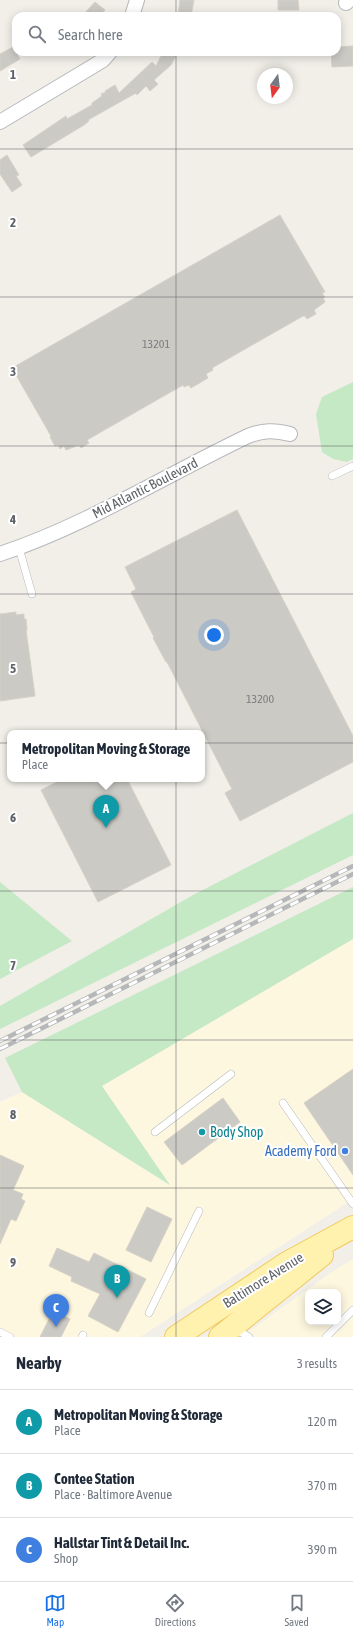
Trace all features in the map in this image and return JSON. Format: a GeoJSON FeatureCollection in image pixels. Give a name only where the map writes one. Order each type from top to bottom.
{"type":"FeatureCollection","features":[{"type":"Feature","properties":{"kind":"main road","name":"Baltimore Avenue"},"geometry":{"type":"LineString","coordinates":[[176,1337],[287,1263],[353,1227]]}},
{"type":"Feature","properties":{"kind":"main road","name":"Baltimore Avenue"},"geometry":{"type":"LineString","coordinates":[[233,1334],[353,1230]]}},
{"type":"Feature","properties":{"kind":"street"},"geometry":{"type":"LineString","coordinates":[[134,12],[138,0]]}},
{"type":"Feature","properties":{"kind":"street"},"geometry":{"type":"LineString","coordinates":[[0,122],[103,60],[106,56]]}},
{"type":"Feature","properties":{"kind":"street","name":"Mid Atlantic Boulevard"},"geometry":{"type":"LineString","coordinates":[[0,554],[19,548],[102,511],[248,436],[268,430],[290,434]]}},
{"type":"Feature","properties":{"kind":"lane"},"geometry":{"type":"LineString","coordinates":[[332,476],[353,466]]}},
{"type":"Feature","properties":{"kind":"lane"},"geometry":{"type":"LineString","coordinates":[[19,548],[32,594]]}},
{"type":"Feature","properties":{"kind":"lane"},"geometry":{"type":"LineString","coordinates":[[155,1132],[231,1074]]}},
{"type":"Feature","properties":{"kind":"lane"},"geometry":{"type":"LineString","coordinates":[[283,1103],[353,1204]]}},
{"type":"Feature","properties":{"kind":"lane"},"geometry":{"type":"LineString","coordinates":[[149,1313],[199,1211]]}},
{"type":"Feature","properties":{"kind":"lane"},"geometry":{"type":"LineString","coordinates":[[326,1337],[353,1310]]}},
{"type":"Feature","properties":{"kind":"lane"},"geometry":{"type":"LineString","coordinates":[[0,1332],[10,1337]]}},
{"type":"Feature","properties":{"kind":"shaded area"},"geometry":{"type":"Polygon","coordinates":[[[353,939],[353,1199],[140,1337],[0,1337],[0,1102],[22,1092],[169,1185],[101,1086],[353,939]]]}},
{"type":"Feature","properties":{"kind":"shaded area"},"geometry":{"type":"Polygon","coordinates":[[[353,1259],[353,1337],[241,1337],[305,1291],[305,1325],[341,1325],[341,1289],[308,1289],[353,1259]]]}},
{"type":"Feature","properties":{"kind":"green space"},"geometry":{"type":"Polygon","coordinates":[[[353,382],[353,459],[347,462],[333,459],[322,452],[316,414],[322,397],[353,382]]]}},
{"type":"Feature","properties":{"kind":"green space"},"geometry":{"type":"Polygon","coordinates":[[[353,813],[353,855],[0,1029],[0,1006],[193,895],[353,813]]]}},
{"type":"Feature","properties":{"kind":"green space"},"geometry":{"type":"Polygon","coordinates":[[[0,882],[72,941],[0,979],[0,882]]]}},
{"type":"Feature","properties":{"kind":"green space"},"geometry":{"type":"Polygon","coordinates":[[[353,887],[353,939],[102,1086],[170,1185],[22,1092],[5,1058],[353,887]]]}},
{"type":"Feature","properties":{"kind":"building"},"geometry":{"type":"Polygon","coordinates":[[[180,0],[194,0],[192,12],[178,12],[180,0]]]}},
{"type":"Feature","properties":{"kind":"building"},"geometry":{"type":"Polygon","coordinates":[[[278,0],[298,0],[299,10],[278,10],[278,0]]]}},
{"type":"Feature","properties":{"kind":"building"},"geometry":{"type":"Polygon","coordinates":[[[95,2],[105,10],[103,12],[86,12],[95,2]]]}},
{"type":"Feature","properties":{"kind":"building"},"geometry":{"type":"Polygon","coordinates":[[[353,46],[353,66],[332,67],[331,56],[341,56],[341,47],[353,46]]]}},
{"type":"Feature","properties":{"kind":"building"},"geometry":{"type":"Polygon","coordinates":[[[12,48],[12,56],[18,56],[20,59],[0,71],[0,54],[12,48]]]}},
{"type":"Feature","properties":{"kind":"building"},"geometry":{"type":"Polygon","coordinates":[[[161,56],[176,56],[171,65],[154,80],[158,84],[150,91],[146,86],[137,95],[136,93],[88,120],[89,121],[84,125],[31,157],[23,145],[66,116],[67,119],[92,105],[92,103],[102,96],[101,94],[115,85],[119,93],[152,62],[156,66],[161,56]]]}},
{"type":"Feature","properties":{"kind":"building"},"geometry":{"type":"Polygon","coordinates":[[[7,155],[19,175],[16,176],[22,185],[12,192],[0,174],[0,160],[7,155]]]}},
{"type":"Feature","properties":{"kind":"building"},"geometry":{"type":"Polygon","coordinates":[[[280,215],[325,292],[322,293],[325,297],[323,298],[325,302],[314,310],[316,314],[307,319],[303,316],[212,368],[213,370],[206,374],[208,378],[191,388],[189,385],[184,387],[183,385],[87,440],[89,443],[81,448],[79,445],[66,450],[64,446],[60,449],[58,445],[55,446],[50,437],[51,436],[12,368],[280,215]]]}},
{"type":"Feature","properties":{"kind":"building"},"geometry":{"type":"Polygon","coordinates":[[[237,510],[353,736],[353,762],[240,821],[225,793],[232,789],[205,736],[205,730],[202,730],[153,638],[154,637],[131,592],[136,589],[125,567],[237,510]]]}},
{"type":"Feature","properties":{"kind":"building"},"geometry":{"type":"Polygon","coordinates":[[[16,612],[16,615],[24,614],[24,619],[26,619],[26,630],[35,696],[0,701],[0,614],[16,612]]]}},
{"type":"Feature","properties":{"kind":"building"},"geometry":{"type":"Polygon","coordinates":[[[57,782],[129,782],[171,865],[98,902],[41,790],[57,782]]]}},
{"type":"Feature","properties":{"kind":"building"},"geometry":{"type":"Polygon","coordinates":[[[353,1069],[353,1175],[304,1103],[353,1069]]]}},
{"type":"Feature","properties":{"kind":"building","name":"Body Shop"},"geometry":{"type":"Polygon","coordinates":[[[223,1098],[240,1122],[182,1165],[164,1142],[223,1098]]]}},
{"type":"Feature","properties":{"kind":"building"},"geometry":{"type":"Polygon","coordinates":[[[0,1155],[24,1166],[13,1190],[23,1194],[21,1199],[25,1201],[16,1221],[11,1219],[0,1244],[0,1155]]]}},
{"type":"Feature","properties":{"kind":"building"},"geometry":{"type":"Polygon","coordinates":[[[147,1207],[172,1219],[151,1262],[126,1250],[147,1207]]]}},
{"type":"Feature","properties":{"kind":"building"},"geometry":{"type":"Polygon","coordinates":[[[57,1248],[89,1262],[94,1253],[146,1279],[118,1332],[88,1316],[100,1294],[71,1281],[72,1277],[49,1266],[57,1248]]]}},
{"type":"Feature","properties":{"kind":"building"},"geometry":{"type":"Polygon","coordinates":[[[53,1311],[70,1319],[61,1337],[40,1337],[53,1311]]]}},
{"type":"Feature","properties":{"kind":"railway"},"geometry":{"type":"LineString","coordinates":[[0,1041],[353,866]]}},
{"type":"Feature","properties":{"kind":"railway"},"geometry":{"type":"LineString","coordinates":[[0,1049],[353,874]]}},
{"type":"Feature","properties":{"kind":"place","name":"Metropolitan Moving & Storage"},"geometry":{"type":"Point","coordinates":[106,828]}},
{"type":"Feature","properties":{"kind":"place","name":"Body Shop"},"geometry":{"type":"Point","coordinates":[202,1132]}},
{"type":"Feature","properties":{"kind":"place","name":"Academy Ford"},"geometry":{"type":"Point","coordinates":[345,1151]}},
{"type":"Feature","properties":{"kind":"place","name":"Contee Station"},"geometry":{"type":"Point","coordinates":[117,1298]}},
{"type":"Feature","properties":{"kind":"place","name":"Hallstar Tint & Detail Inc."},"geometry":{"type":"Point","coordinates":[56,1327]}}]}
